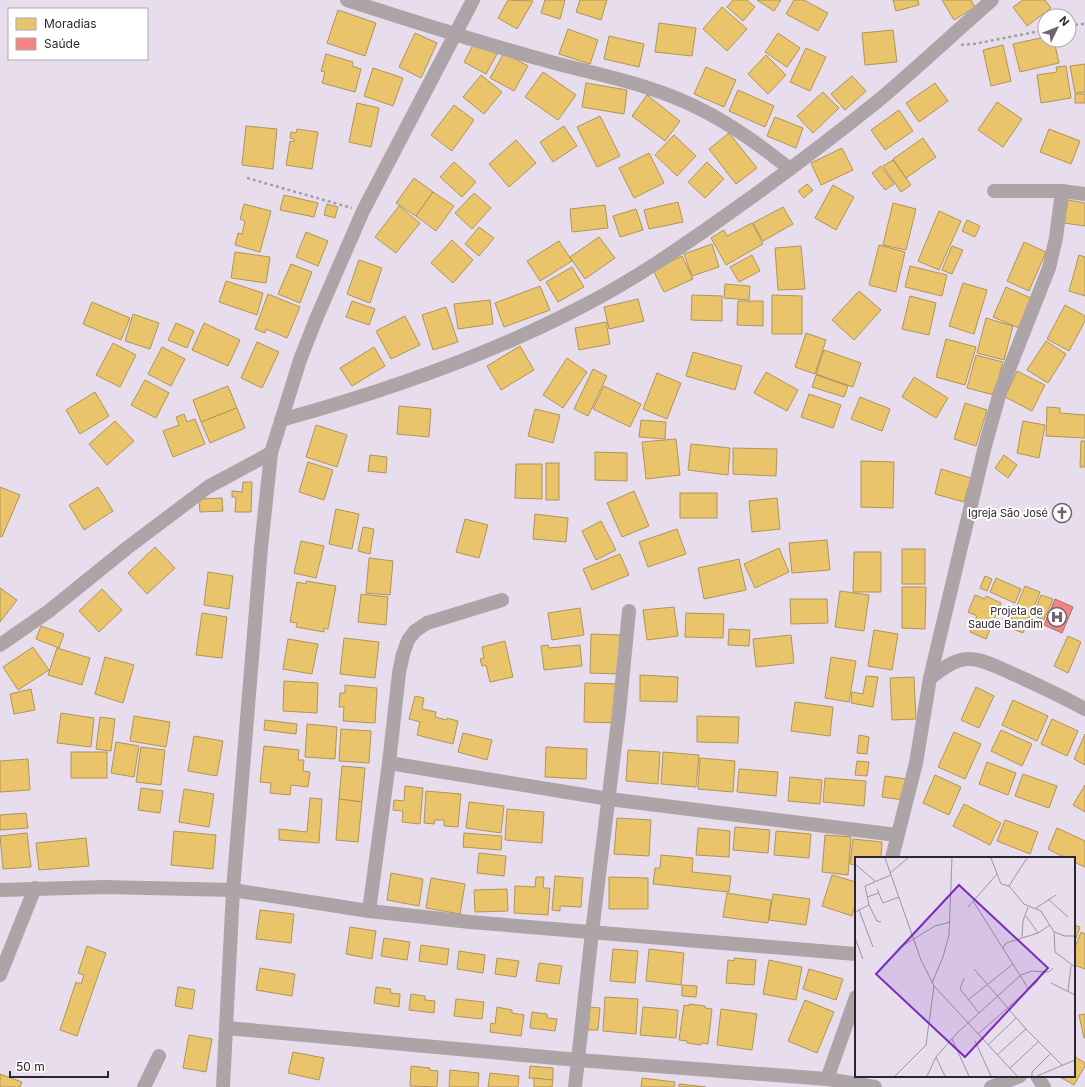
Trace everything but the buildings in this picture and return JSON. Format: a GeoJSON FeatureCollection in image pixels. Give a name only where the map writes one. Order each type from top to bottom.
{"type":"FeatureCollection","features":[{"type":"Feature","properties":{"kind":"street"},"geometry":{"type":"LineString","coordinates":[[347,0],[456,35],[550,62],[630,82],[671,96],[702,110],[727,124],[756,142],[790,169]]}},
{"type":"Feature","properties":{"kind":"street"},"geometry":{"type":"LineString","coordinates":[[223,1087],[233,890],[261,548],[271,453],[300,360],[316,319],[364,211],[473,0]]}},
{"type":"Feature","properties":{"kind":"street"},"geometry":{"type":"LineString","coordinates":[[281,420],[338,404],[437,371],[518,338],[580,308],[620,286],[696,237],[790,169],[879,99],[992,0]]}},
{"type":"Feature","properties":{"kind":"street"},"geometry":{"type":"LineString","coordinates":[[994,191],[1062,191],[1085,194]]}},
{"type":"Feature","properties":{"kind":"street"},"geometry":{"type":"LineString","coordinates":[[892,857],[916,763],[930,678],[984,450],[1000,392],[1049,268],[1056,238],[1062,191]]}},
{"type":"Feature","properties":{"kind":"street"},"geometry":{"type":"LineString","coordinates":[[0,645],[49,611],[127,548],[208,487],[271,453]]}},
{"type":"Feature","properties":{"kind":"street"},"geometry":{"type":"LineString","coordinates":[[369,910],[389,763],[399,673],[408,640],[415,632],[427,623],[502,600]]}},
{"type":"Feature","properties":{"kind":"street"},"geometry":{"type":"LineString","coordinates":[[575,1087],[592,932],[619,713],[629,611]]}},
{"type":"Feature","properties":{"kind":"street"},"geometry":{"type":"LineString","coordinates":[[930,678],[957,660],[971,659],[992,665],[1053,692],[1085,709]]}},
{"type":"Feature","properties":{"kind":"street"},"geometry":{"type":"LineString","coordinates":[[389,763],[609,799],[898,835]]}},
{"type":"Feature","properties":{"kind":"street"},"geometry":{"type":"LineString","coordinates":[[0,890],[111,887],[233,890],[369,910],[470,922],[855,954]]}},
{"type":"Feature","properties":{"kind":"street"},"geometry":{"type":"LineString","coordinates":[[0,975],[36,888]]}},
{"type":"Feature","properties":{"kind":"street"},"geometry":{"type":"LineString","coordinates":[[827,1079],[855,1000]]}},
{"type":"Feature","properties":{"kind":"street"},"geometry":{"type":"LineString","coordinates":[[227,1028],[578,1060],[827,1079],[875,1087]]}},
{"type":"Feature","properties":{"kind":"street"},"geometry":{"type":"LineString","coordinates":[[144,1087],[159,1056]]}},
{"type":"Feature","properties":{"kind":"street"},"geometry":{"type":"LineString","coordinates":[[991,1087],[1017,1077]]}},
{"type":"Feature","properties":{"kind":"street"},"geometry":{"type":"LineString","coordinates":[[1038,1077],[1044,1087]]}},
{"type":"Feature","properties":{"kind":"path"},"geometry":{"type":"LineString","coordinates":[[960,45],[981,43],[1037,32]]}},
{"type":"Feature","properties":{"kind":"path"},"geometry":{"type":"LineString","coordinates":[[247,178],[364,211]]}},
{"type":"Feature","properties":{"kind":"place","name":"Igreja São José"},"geometry":{"type":"Point","coordinates":[1062,513]}},
{"type":"Feature","properties":{"kind":"place","name":"Projeta de Saude Bandim"},"geometry":{"type":"Point","coordinates":[1057,617]}}]}
